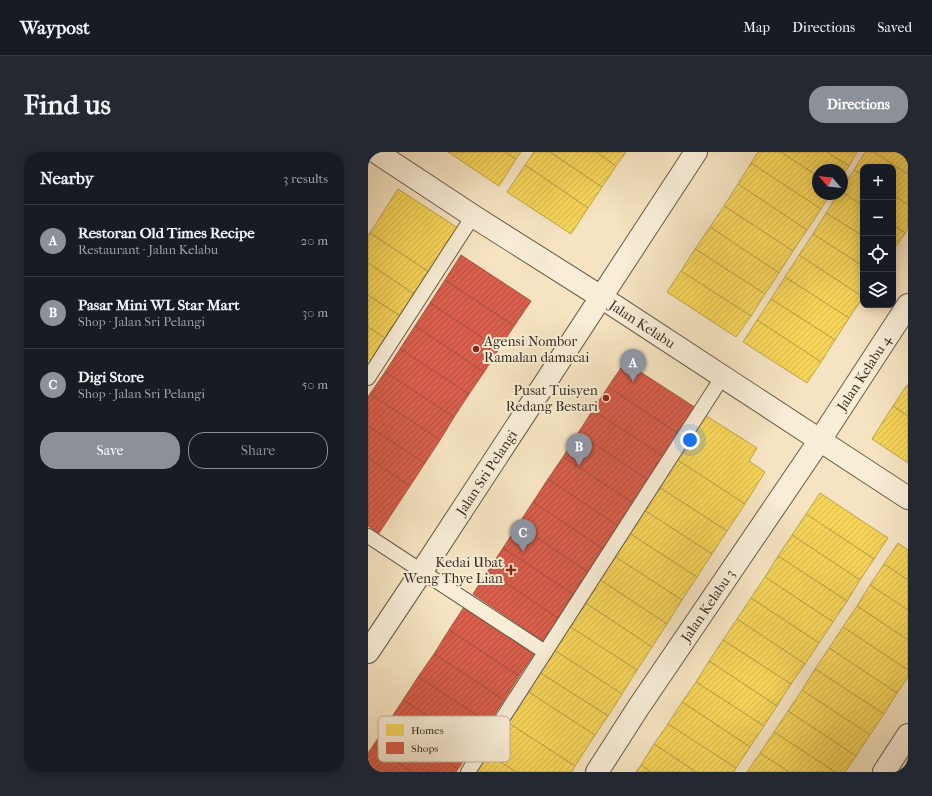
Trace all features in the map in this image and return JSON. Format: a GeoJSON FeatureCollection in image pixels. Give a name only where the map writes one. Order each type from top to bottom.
{"type":"FeatureCollection","features":[{"type":"Feature","properties":{"kind":"street","name":"Jalan Sri Pelangi"},"geometry":{"type":"LineString","coordinates":[[368,652],[696,152]]}},
{"type":"Feature","properties":{"kind":"street","name":"Jalan Kelabu"},"geometry":{"type":"LineString","coordinates":[[375,156],[474,216],[601,297],[908,498]]}},
{"type":"Feature","properties":{"kind":"street","name":"Jalan Kelabu 4"},"geometry":{"type":"LineString","coordinates":[[820,440],[908,305]]}},
{"type":"Feature","properties":{"kind":"street","name":"Jalan Kelabu 3"},"geometry":{"type":"LineString","coordinates":[[597,772],[642,702],[820,440]]}},
{"type":"Feature","properties":{"kind":"street"},"geometry":{"type":"LineString","coordinates":[[884,772],[908,735]]}},
{"type":"Feature","properties":{"kind":"lane"},"geometry":{"type":"LineString","coordinates":[[368,378],[474,216]]}},
{"type":"Feature","properties":{"kind":"lane"},"geometry":{"type":"LineString","coordinates":[[504,716],[723,376]]}},
{"type":"Feature","properties":{"kind":"lane"},"geometry":{"type":"LineString","coordinates":[[368,536],[545,652]]}},
{"type":"Feature","properties":{"kind":"lane"},"geometry":{"type":"LineString","coordinates":[[468,772],[474,762]]}},
{"type":"Feature","properties":{"kind":"building: Homes"},"geometry":{"type":"Polygon","coordinates":[[[448,152],[505,152],[516,159],[499,186],[448,152]]]}},
{"type":"Feature","properties":{"kind":"building: Homes"},"geometry":{"type":"Polygon","coordinates":[[[505,152],[521,152],[516,159],[505,152]]]}},
{"type":"Feature","properties":{"kind":"building: Homes"},"geometry":{"type":"Polygon","coordinates":[[[534,152],[550,152],[602,187],[588,208],[525,165],[534,152]]]}},
{"type":"Feature","properties":{"kind":"building: Homes"},"geometry":{"type":"Polygon","coordinates":[[[550,152],[596,152],[616,166],[602,187],[550,152]]]}},
{"type":"Feature","properties":{"kind":"building: Homes"},"geometry":{"type":"Polygon","coordinates":[[[596,152],[626,152],[616,166],[596,152]]]}},
{"type":"Feature","properties":{"kind":"building: Homes"},"geometry":{"type":"Polygon","coordinates":[[[758,152],[781,152],[812,172],[812,200],[826,200],[821,209],[751,163],[758,152]]]}},
{"type":"Feature","properties":{"kind":"building: Homes"},"geometry":{"type":"Polygon","coordinates":[[[781,152],[827,152],[846,164],[812,164],[812,172],[781,152]]]}},
{"type":"Feature","properties":{"kind":"building: Homes"},"geometry":{"type":"Polygon","coordinates":[[[827,152],[857,152],[849,166],[827,152]]]}},
{"type":"Feature","properties":{"kind":"building: Homes"},"geometry":{"type":"Polygon","coordinates":[[[865,152],[874,152],[893,164],[860,164],[860,173],[854,170],[865,152]]]}},
{"type":"Feature","properties":{"kind":"building: Homes"},"geometry":{"type":"Polygon","coordinates":[[[874,152],[908,152],[908,174],[896,166],[896,164],[893,164],[874,152]]]}},
{"type":"Feature","properties":{"kind":"building: Homes"},"geometry":{"type":"Polygon","coordinates":[[[751,163],[821,209],[807,230],[738,184],[751,163]]]}},
{"type":"Feature","properties":{"kind":"building: Homes"},"geometry":{"type":"Polygon","coordinates":[[[525,165],[588,208],[571,234],[507,192],[525,165]]]}},
{"type":"Feature","properties":{"kind":"building: Homes"},"geometry":{"type":"Polygon","coordinates":[[[896,166],[908,174],[908,205],[896,197],[896,166]]]}},
{"type":"Feature","properties":{"kind":"building: Homes"},"geometry":{"type":"Polygon","coordinates":[[[854,170],[860,173],[860,204],[848,196],[848,179],[854,170]]]}},
{"type":"Feature","properties":{"kind":"building: Homes"},"geometry":{"type":"Polygon","coordinates":[[[738,184],[807,230],[793,251],[724,206],[738,184]]]}},
{"type":"Feature","properties":{"kind":"building: Homes"},"geometry":{"type":"Polygon","coordinates":[[[398,189],[458,228],[429,272],[370,233],[398,189]]]}},
{"type":"Feature","properties":{"kind":"building: Homes"},"geometry":{"type":"Polygon","coordinates":[[[848,196],[860,204],[860,234],[826,213],[834,200],[848,200],[848,196]]]}},
{"type":"Feature","properties":{"kind":"building: Homes"},"geometry":{"type":"Polygon","coordinates":[[[896,197],[908,205],[908,227],[905,233],[896,227],[896,197]]]}},
{"type":"Feature","properties":{"kind":"building: Homes"},"geometry":{"type":"Polygon","coordinates":[[[724,206],[793,251],[779,273],[710,227],[724,206]]]}},
{"type":"Feature","properties":{"kind":"building: Homes"},"geometry":{"type":"Polygon","coordinates":[[[826,213],[860,234],[860,264],[813,234],[826,213]]]}},
{"type":"Feature","properties":{"kind":"building: Homes"},"geometry":{"type":"Polygon","coordinates":[[[710,227],[779,273],[765,294],[695,249],[710,227]]]}},
{"type":"Feature","properties":{"kind":"building: Homes"},"geometry":{"type":"Polygon","coordinates":[[[896,227],[905,233],[896,246],[896,227]]]}},
{"type":"Feature","properties":{"kind":"building: Homes"},"geometry":{"type":"Polygon","coordinates":[[[370,233],[429,272],[414,294],[368,263],[368,235],[370,233]]]}},
{"type":"Feature","properties":{"kind":"building: Homes"},"geometry":{"type":"Polygon","coordinates":[[[813,234],[860,264],[860,295],[799,255],[813,234]]]}},
{"type":"Feature","properties":{"kind":"building: Homes"},"geometry":{"type":"Polygon","coordinates":[[[695,249],[765,294],[751,316],[681,271],[695,249]]]}},
{"type":"Feature","properties":{"kind":"building: Homes"},"geometry":{"type":"Polygon","coordinates":[[[799,255],[860,295],[860,302],[849,318],[785,277],[799,255]]]}},
{"type":"Feature","properties":{"kind":"building: Homes"},"geometry":{"type":"Polygon","coordinates":[[[368,263],[414,294],[400,316],[368,295],[368,263]]]}},
{"type":"Feature","properties":{"kind":"building: Homes"},"geometry":{"type":"Polygon","coordinates":[[[681,271],[751,316],[736,337],[667,292],[681,271]]]}},
{"type":"Feature","properties":{"kind":"building: Homes"},"geometry":{"type":"Polygon","coordinates":[[[785,277],[849,318],[835,340],[771,299],[785,277]]]}},
{"type":"Feature","properties":{"kind":"building: Homes"},"geometry":{"type":"Polygon","coordinates":[[[368,295],[400,316],[385,338],[368,327],[368,295]]]}},
{"type":"Feature","properties":{"kind":"building: Homes"},"geometry":{"type":"Polygon","coordinates":[[[771,299],[835,340],[821,362],[757,320],[771,299]]]}},
{"type":"Feature","properties":{"kind":"building: Homes"},"geometry":{"type":"Polygon","coordinates":[[[757,320],[821,362],[807,383],[743,342],[757,320]]]}},
{"type":"Feature","properties":{"kind":"building: Homes"},"geometry":{"type":"Polygon","coordinates":[[[368,327],[385,338],[371,361],[368,359],[368,327]]]}},
{"type":"Feature","properties":{"kind":"building: Homes"},"geometry":{"type":"Polygon","coordinates":[[[908,385],[908,416],[893,406],[908,385]]]}},
{"type":"Feature","properties":{"kind":"building: Homes"},"geometry":{"type":"Polygon","coordinates":[[[893,406],[908,416],[908,463],[872,439],[893,406]]]}},
{"type":"Feature","properties":{"kind":"building: Homes"},"geometry":{"type":"Polygon","coordinates":[[[705,415],[757,448],[749,461],[765,472],[745,504],[676,459],[705,415]]]}},
{"type":"Feature","properties":{"kind":"building: Homes"},"geometry":{"type":"Polygon","coordinates":[[[676,459],[745,504],[727,531],[659,487],[676,459]]]}},
{"type":"Feature","properties":{"kind":"building: Homes"},"geometry":{"type":"Polygon","coordinates":[[[659,487],[727,531],[712,554],[644,510],[659,487]]]}},
{"type":"Feature","properties":{"kind":"building: Homes"},"geometry":{"type":"Polygon","coordinates":[[[820,493],[888,538],[874,559],[806,514],[820,493]]]}},
{"type":"Feature","properties":{"kind":"building: Homes"},"geometry":{"type":"Polygon","coordinates":[[[644,510],[712,554],[697,577],[629,533],[644,510]]]}},
{"type":"Feature","properties":{"kind":"building: Homes"},"geometry":{"type":"Polygon","coordinates":[[[806,514],[874,559],[860,580],[792,535],[806,514]]]}},
{"type":"Feature","properties":{"kind":"building: Homes"},"geometry":{"type":"Polygon","coordinates":[[[629,533],[697,577],[682,600],[614,556],[629,533]]]}},
{"type":"Feature","properties":{"kind":"building: Homes"},"geometry":{"type":"Polygon","coordinates":[[[792,535],[860,580],[847,601],[778,556],[792,535]]]}},
{"type":"Feature","properties":{"kind":"building: Homes"},"geometry":{"type":"Polygon","coordinates":[[[898,543],[908,550],[908,580],[884,564],[898,543]]]}},
{"type":"Feature","properties":{"kind":"building: Homes"},"geometry":{"type":"Polygon","coordinates":[[[614,556],[682,600],[667,624],[599,579],[614,556]]]}},
{"type":"Feature","properties":{"kind":"building: Homes"},"geometry":{"type":"Polygon","coordinates":[[[778,556],[847,601],[833,622],[765,577],[778,556]]]}},
{"type":"Feature","properties":{"kind":"building: Homes"},"geometry":{"type":"Polygon","coordinates":[[[884,564],[908,580],[908,610],[870,585],[884,564]]]}},
{"type":"Feature","properties":{"kind":"building: Homes"},"geometry":{"type":"Polygon","coordinates":[[[765,577],[833,622],[819,643],[751,598],[765,577]]]}},
{"type":"Feature","properties":{"kind":"building: Homes"},"geometry":{"type":"Polygon","coordinates":[[[599,579],[667,624],[652,647],[584,602],[599,579]]]}},
{"type":"Feature","properties":{"kind":"building: Homes"},"geometry":{"type":"Polygon","coordinates":[[[870,585],[908,610],[908,640],[857,606],[870,585]]]}},
{"type":"Feature","properties":{"kind":"building: Homes"},"geometry":{"type":"Polygon","coordinates":[[[751,598],[819,643],[805,664],[737,619],[751,598]]]}},
{"type":"Feature","properties":{"kind":"building: Homes"},"geometry":{"type":"Polygon","coordinates":[[[584,602],[652,647],[637,670],[569,626],[584,602]]]}},
{"type":"Feature","properties":{"kind":"building: Homes"},"geometry":{"type":"Polygon","coordinates":[[[857,606],[908,640],[908,670],[843,627],[857,606]]]}},
{"type":"Feature","properties":{"kind":"building: Homes"},"geometry":{"type":"Polygon","coordinates":[[[737,619],[805,664],[791,684],[723,640],[737,619]]]}},
{"type":"Feature","properties":{"kind":"building: Homes"},"geometry":{"type":"Polygon","coordinates":[[[569,626],[637,670],[622,694],[554,650],[569,626]]]}},
{"type":"Feature","properties":{"kind":"building: Homes"},"geometry":{"type":"Polygon","coordinates":[[[843,627],[908,670],[908,677],[897,693],[829,648],[843,627]]]}},
{"type":"Feature","properties":{"kind":"building: Homes"},"geometry":{"type":"Polygon","coordinates":[[[723,640],[791,684],[777,706],[709,661],[723,640]]]}},
{"type":"Feature","properties":{"kind":"building: Homes"},"geometry":{"type":"Polygon","coordinates":[[[829,648],[897,693],[884,714],[815,669],[829,648]]]}},
{"type":"Feature","properties":{"kind":"building: Homes"},"geometry":{"type":"Polygon","coordinates":[[[554,650],[622,694],[608,716],[539,672],[554,650]]]}},
{"type":"Feature","properties":{"kind":"building: Homes"},"geometry":{"type":"Polygon","coordinates":[[[709,661],[777,706],[764,726],[696,682],[709,661]]]}},
{"type":"Feature","properties":{"kind":"building: Homes"},"geometry":{"type":"Polygon","coordinates":[[[815,669],[884,714],[870,735],[802,690],[815,669]]]}},
{"type":"Feature","properties":{"kind":"building: Homes"},"geometry":{"type":"Polygon","coordinates":[[[539,672],[608,716],[595,735],[527,691],[539,672]]]}},
{"type":"Feature","properties":{"kind":"building: Homes"},"geometry":{"type":"Polygon","coordinates":[[[696,682],[764,726],[750,747],[682,702],[696,682]]]}},
{"type":"Feature","properties":{"kind":"building: Homes"},"geometry":{"type":"Polygon","coordinates":[[[802,690],[870,735],[856,756],[788,711],[802,690]]]}},
{"type":"Feature","properties":{"kind":"building: Homes"},"geometry":{"type":"Polygon","coordinates":[[[527,691],[595,735],[575,766],[510,724],[510,717],[527,691]]]}},
{"type":"Feature","properties":{"kind":"building: Homes"},"geometry":{"type":"Polygon","coordinates":[[[682,702],[750,747],[736,768],[668,724],[682,702]]]}},
{"type":"Feature","properties":{"kind":"building: Homes"},"geometry":{"type":"Polygon","coordinates":[[[788,711],[856,756],[845,772],[835,772],[774,732],[788,711]]]}},
{"type":"Feature","properties":{"kind":"building: Homes"},"geometry":{"type":"Polygon","coordinates":[[[510,724],[575,766],[572,772],[516,772],[501,762],[510,762],[510,724]]]}},
{"type":"Feature","properties":{"kind":"building: Homes"},"geometry":{"type":"Polygon","coordinates":[[[668,724],[736,768],[734,772],[696,772],[654,744],[668,724]]]}},
{"type":"Feature","properties":{"kind":"building: Homes"},"geometry":{"type":"Polygon","coordinates":[[[774,732],[835,772],[789,772],[760,753],[774,732]]]}},
{"type":"Feature","properties":{"kind":"building: Homes"},"geometry":{"type":"Polygon","coordinates":[[[654,744],[696,772],[651,772],[641,765],[654,744]]]}},
{"type":"Feature","properties":{"kind":"building: Homes"},"geometry":{"type":"Polygon","coordinates":[[[760,753],[789,772],[747,772],[760,753]]]}},
{"type":"Feature","properties":{"kind":"building: Homes"},"geometry":{"type":"Polygon","coordinates":[[[481,762],[501,762],[516,772],[475,772],[481,762]]]}},
{"type":"Feature","properties":{"kind":"building: Homes"},"geometry":{"type":"Polygon","coordinates":[[[641,765],[651,772],[636,772],[641,765]]]}},
{"type":"Feature","properties":{"kind":"building: Shops"},"geometry":{"type":"Polygon","coordinates":[[[461,255],[531,301],[514,326],[445,280],[461,255]]]}},
{"type":"Feature","properties":{"kind":"building: Shops"},"geometry":{"type":"Polygon","coordinates":[[[445,280],[514,326],[499,349],[430,303],[445,280]]]}},
{"type":"Feature","properties":{"kind":"building: Shops"},"geometry":{"type":"Polygon","coordinates":[[[430,303],[499,349],[484,372],[415,326],[430,303]]]}},
{"type":"Feature","properties":{"kind":"building: Shops"},"geometry":{"type":"Polygon","coordinates":[[[415,326],[484,372],[469,394],[400,349],[415,326]]]}},
{"type":"Feature","properties":{"kind":"building: Shops"},"geometry":{"type":"Polygon","coordinates":[[[400,349],[469,394],[454,417],[385,372],[400,349]]]}},
{"type":"Feature","properties":{"kind":"building: Shops"},"geometry":{"type":"Polygon","coordinates":[[[625,362],[696,408],[679,434],[608,387],[625,362]]]}},
{"type":"Feature","properties":{"kind":"building: Shops"},"geometry":{"type":"Polygon","coordinates":[[[385,372],[454,417],[440,440],[370,394],[385,372]]]}},
{"type":"Feature","properties":{"kind":"building: Shops"},"geometry":{"type":"Polygon","coordinates":[[[608,387],[679,434],[664,457],[593,410],[608,387]]]}},
{"type":"Feature","properties":{"kind":"building: Shops"},"geometry":{"type":"Polygon","coordinates":[[[370,394],[440,440],[425,463],[368,426],[368,397],[370,394]]]}},
{"type":"Feature","properties":{"kind":"building: Shops"},"geometry":{"type":"Polygon","coordinates":[[[593,410],[664,457],[648,480],[578,433],[593,410]]]}},
{"type":"Feature","properties":{"kind":"building: Shops"},"geometry":{"type":"Polygon","coordinates":[[[368,426],[425,463],[410,486],[368,458],[368,426]]]}},
{"type":"Feature","properties":{"kind":"building: Shops"},"geometry":{"type":"Polygon","coordinates":[[[578,433],[648,480],[633,503],[563,457],[578,433]]]}},
{"type":"Feature","properties":{"kind":"building: Shops"},"geometry":{"type":"Polygon","coordinates":[[[563,457],[633,503],[618,526],[548,479],[563,457]]]}},
{"type":"Feature","properties":{"kind":"building: Shops"},"geometry":{"type":"Polygon","coordinates":[[[368,458],[410,486],[379,533],[368,526],[368,458]]]}},
{"type":"Feature","properties":{"kind":"building: Shops"},"geometry":{"type":"Polygon","coordinates":[[[548,479],[618,526],[603,549],[533,502],[548,479]]]}},
{"type":"Feature","properties":{"kind":"building: Shops"},"geometry":{"type":"Polygon","coordinates":[[[533,502],[603,549],[588,572],[518,525],[533,502]]]}},
{"type":"Feature","properties":{"kind":"building: Shops"},"geometry":{"type":"Polygon","coordinates":[[[518,525],[588,572],[573,594],[503,548],[518,525]]]}},
{"type":"Feature","properties":{"kind":"building: Shops"},"geometry":{"type":"Polygon","coordinates":[[[503,548],[573,594],[558,618],[488,571],[503,548]]]}},
{"type":"Feature","properties":{"kind":"building: Shops"},"geometry":{"type":"Polygon","coordinates":[[[488,571],[558,618],[543,641],[473,594],[488,571]]]}},
{"type":"Feature","properties":{"kind":"building: Shops"},"geometry":{"type":"Polygon","coordinates":[[[464,607],[534,654],[519,676],[449,630],[464,607]]]}},
{"type":"Feature","properties":{"kind":"building: Shops"},"geometry":{"type":"Polygon","coordinates":[[[449,630],[519,676],[504,700],[434,654],[449,630]]]}},
{"type":"Feature","properties":{"kind":"building: Shops"},"geometry":{"type":"Polygon","coordinates":[[[434,654],[504,700],[494,716],[478,716],[418,677],[434,654]]]}},
{"type":"Feature","properties":{"kind":"building: Shops"},"geometry":{"type":"Polygon","coordinates":[[[418,677],[478,716],[428,716],[403,700],[418,677]]]}},
{"type":"Feature","properties":{"kind":"building: Shops"},"geometry":{"type":"Polygon","coordinates":[[[403,700],[428,716],[393,716],[403,700]]]}},
{"type":"Feature","properties":{"kind":"building: Shops"},"geometry":{"type":"Polygon","coordinates":[[[378,738],[378,749],[373,746],[378,738]]]}},
{"type":"Feature","properties":{"kind":"building: Shops"},"geometry":{"type":"Polygon","coordinates":[[[373,746],[378,749],[378,762],[397,762],[412,772],[368,772],[368,753],[373,746]]]}},
{"type":"Feature","properties":{"kind":"building: Shops"},"geometry":{"type":"Polygon","coordinates":[[[397,762],[447,762],[458,769],[456,772],[412,772],[397,762]]]}},
{"type":"Feature","properties":{"kind":"building: Shops"},"geometry":{"type":"Polygon","coordinates":[[[447,762],[463,762],[458,769],[447,762]]]}},
{"type":"Feature","properties":{"kind":"place","name":"Agensi Nombor Ramalan damacai"},"geometry":{"type":"Point","coordinates":[476,349]}},
{"type":"Feature","properties":{"kind":"place","name":"Restoran Old Times Recipe"},"geometry":{"type":"Point","coordinates":[633,382]}},
{"type":"Feature","properties":{"kind":"place","name":"Pusat Tuisyen Redang Bestari"},"geometry":{"type":"Point","coordinates":[606,398]}},
{"type":"Feature","properties":{"kind":"place","name":"Pasar Mini WL Star Mart"},"geometry":{"type":"Point","coordinates":[579,466]}},
{"type":"Feature","properties":{"kind":"place","name":"Digi Store"},"geometry":{"type":"Point","coordinates":[523,552]}},
{"type":"Feature","properties":{"kind":"place","name":"Kedai Ubat Weng Thye Lian"},"geometry":{"type":"Point","coordinates":[511,570]}}]}
